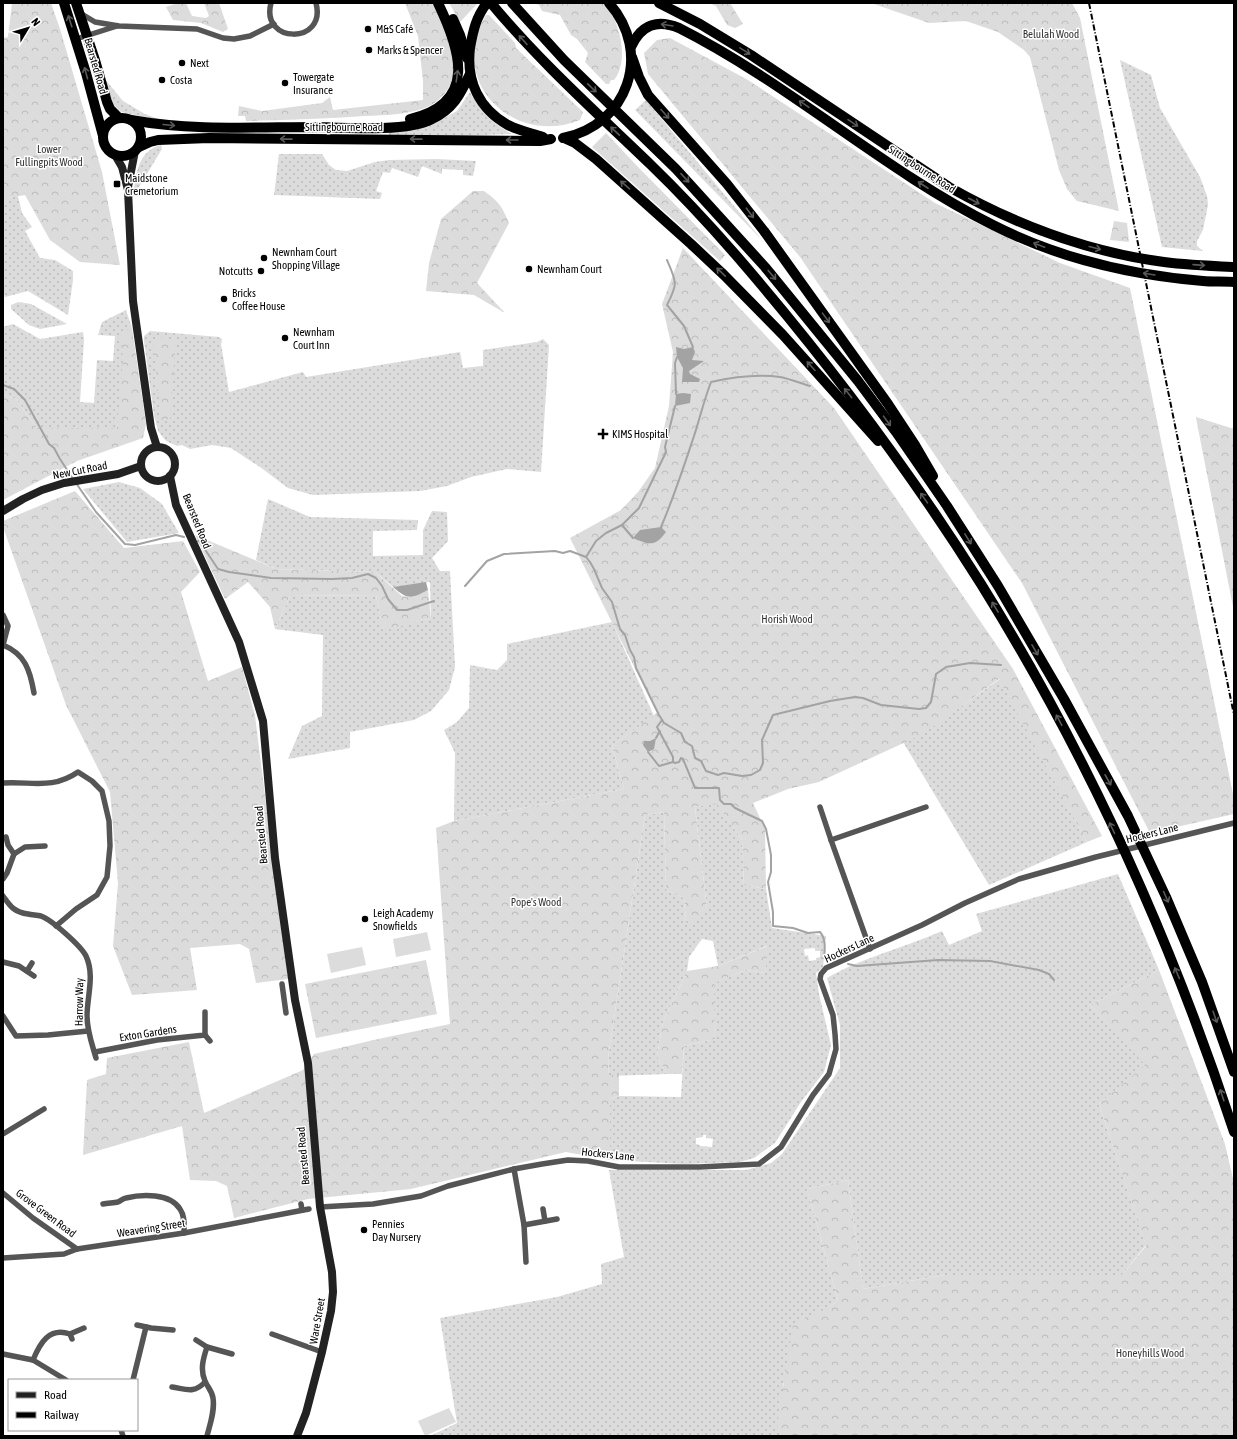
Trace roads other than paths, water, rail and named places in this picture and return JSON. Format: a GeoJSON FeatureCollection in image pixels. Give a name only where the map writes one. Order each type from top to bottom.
{"type":"FeatureCollection","features":[{"type":"Feature","properties":{"kind":"highway","name":"Bearsted Road"},"geometry":{"type":"LineString","coordinates":[[64,3],[76,39],[103,136]]}},
{"type":"Feature","properties":{"kind":"highway","name":"Bearsted Road"},"geometry":{"type":"LineString","coordinates":[[76,3],[107,102],[119,118]]}},
{"type":"Feature","properties":{"kind":"highway"},"geometry":{"type":"LineString","coordinates":[[357,128],[380,121],[412,119],[427,114],[441,105],[453,92],[457,80],[458,59],[452,33],[438,3]]}},
{"type":"Feature","properties":{"kind":"highway"},"geometry":{"type":"LineString","coordinates":[[443,3],[456,26],[469,62]]}},
{"type":"Feature","properties":{"kind":"highway"},"geometry":{"type":"LineString","coordinates":[[491,3],[526,44],[654,168],[719,236],[827,365],[929,505],[981,585],[1044,692],[1077,755],[1148,906],[1179,978],[1218,1082],[1234,1132]]}},
{"type":"Feature","properties":{"kind":"highway"},"geometry":{"type":"LineString","coordinates":[[512,3],[564,60],[676,168],[740,237],[858,381],[896,432],[947,506],[998,586],[1064,700],[1128,816],[1166,898],[1202,982],[1234,1072]]}},
{"type":"Feature","properties":{"kind":"highway"},"geometry":{"type":"LineString","coordinates":[[609,3],[623,23],[639,78],[648,95],[746,206],[888,404],[930,470],[947,506]]}},
{"type":"Feature","properties":{"kind":"highway","name":"Sittingbourne Road"},"geometry":{"type":"LineString","coordinates":[[659,3],[706,27],[751,55],[949,187],[1010,219],[1054,236],[1090,247],[1128,256],[1164,262],[1234,266]]}},
{"type":"Feature","properties":{"kind":"highway"},"geometry":{"type":"LineString","coordinates":[[484,7],[474,28],[469,62],[470,74],[476,92],[482,102],[496,116],[508,125],[519,130],[551,139]]}},
{"type":"Feature","properties":{"kind":"highway","name":"Sittingbourne Road"},"geometry":{"type":"LineString","coordinates":[[137,149],[145,143],[158,140],[209,138],[540,140],[564,138],[578,134],[595,125],[610,113],[621,98],[630,76],[631,52],[639,33],[651,25],[668,24],[679,28],[764,77],[947,201],[1016,236],[1059,253],[1130,271],[1204,281],[1234,282]]}},
{"type":"Feature","properties":{"kind":"highway","name":"Sittingbourne Road"},"geometry":{"type":"LineString","coordinates":[[130,120],[174,126],[357,128],[414,125],[431,120],[446,111],[456,101],[470,74]]}},
{"type":"Feature","properties":{"kind":"highway"},"geometry":{"type":"LineString","coordinates":[[119,118],[130,120],[136,125],[141,134],[141,140],[137,149],[126,155],[115,155],[104,143],[103,136],[108,124],[112,120],[119,118]]}},
{"type":"Feature","properties":{"kind":"highway"},"geometry":{"type":"LineString","coordinates":[[564,138],[575,143],[596,159],[724,275],[783,334],[867,431],[898,461]]}},
{"type":"Feature","properties":{"kind":"street"},"geometry":{"type":"LineString","coordinates":[[271,3],[270,14],[274,24],[279,30],[287,34],[295,35],[303,33],[310,28],[315,21],[317,13],[316,3]]}},
{"type":"Feature","properties":{"kind":"street"},"geometry":{"type":"LineString","coordinates":[[80,13],[95,22],[119,26],[197,28],[223,38],[234,39],[250,36],[274,24]]}},
{"type":"Feature","properties":{"kind":"street"},"geometry":{"type":"LineString","coordinates":[[76,39],[119,26]]}},
{"type":"Feature","properties":{"kind":"street"},"geometry":{"type":"LineString","coordinates":[[128,190],[137,149]]}},
{"type":"Feature","properties":{"kind":"street"},"geometry":{"type":"LineString","coordinates":[[115,155],[122,168],[128,190],[133,301],[150,422],[157,447]]}},
{"type":"Feature","properties":{"kind":"street"},"geometry":{"type":"LineString","coordinates":[[157,447],[166,449],[173,456],[175,466],[170,476],[160,481],[150,479],[146,476],[141,466],[141,461],[145,453],[148,450],[157,447]]}},
{"type":"Feature","properties":{"kind":"street","name":"New Cut Road"},"geometry":{"type":"LineString","coordinates":[[3,511],[23,498],[42,490],[64,483],[118,474],[141,466]]}},
{"type":"Feature","properties":{"kind":"street","name":"Bearsted Road"},"geometry":{"type":"LineString","coordinates":[[170,476],[176,505],[239,642],[263,721],[275,853],[296,1000],[308,1063],[320,1207]]}},
{"type":"Feature","properties":{"kind":"street"},"geometry":{"type":"LineString","coordinates":[[3,615],[8,626],[3,645],[12,649],[21,656],[28,668],[34,693]]}},
{"type":"Feature","properties":{"kind":"street"},"geometry":{"type":"LineString","coordinates":[[3,783],[14,782],[39,784],[55,782],[72,776],[78,772],[92,781],[102,791],[109,821],[110,846],[107,877],[97,895],[76,909],[56,926]]}},
{"type":"Feature","properties":{"kind":"street"},"geometry":{"type":"LineString","coordinates":[[820,807],[830,840],[870,949]]}},
{"type":"Feature","properties":{"kind":"street"},"geometry":{"type":"LineString","coordinates":[[830,840],[926,807]]}},
{"type":"Feature","properties":{"kind":"street","name":"Hockers Lane"},"geometry":{"type":"LineString","coordinates":[[320,1207],[373,1204],[421,1196],[448,1186],[514,1170],[568,1160],[588,1161],[619,1167],[700,1167],[758,1164],[781,1147],[813,1095],[829,1074],[836,1049],[836,1034],[833,1016],[820,979],[821,974],[826,968],[1019,879],[1096,857],[1233,823]]}},
{"type":"Feature","properties":{"kind":"street"},"geometry":{"type":"LineString","coordinates":[[6,837],[6,841],[14,854]]}},
{"type":"Feature","properties":{"kind":"street"},"geometry":{"type":"LineString","coordinates":[[3,879],[7,873],[14,854],[25,847],[45,846]]}},
{"type":"Feature","properties":{"kind":"street","name":"Harrow Way"},"geometry":{"type":"LineString","coordinates":[[3,896],[12,909],[26,914],[40,916],[56,926],[72,940],[85,955],[90,966],[87,1017],[88,1031],[95,1055]]}},
{"type":"Feature","properties":{"kind":"street"},"geometry":{"type":"LineString","coordinates":[[3,962],[19,966],[34,976]]}},
{"type":"Feature","properties":{"kind":"street"},"geometry":{"type":"LineString","coordinates":[[27,971],[32,963]]}},
{"type":"Feature","properties":{"kind":"street"},"geometry":{"type":"LineString","coordinates":[[282,984],[286,1013]]}},
{"type":"Feature","properties":{"kind":"street"},"geometry":{"type":"LineString","coordinates":[[285,1002],[296,1000]]}},
{"type":"Feature","properties":{"kind":"street"},"geometry":{"type":"LineString","coordinates":[[205,1012],[205,1035],[210,1041]]}},
{"type":"Feature","properties":{"kind":"street"},"geometry":{"type":"LineString","coordinates":[[3,1016],[16,1036],[48,1035],[88,1031]]}},
{"type":"Feature","properties":{"kind":"street","name":"Exton Gardens"},"geometry":{"type":"LineString","coordinates":[[95,1055],[157,1040],[205,1035]]}},
{"type":"Feature","properties":{"kind":"street"},"geometry":{"type":"LineString","coordinates":[[3,1134],[44,1109]]}},
{"type":"Feature","properties":{"kind":"street"},"geometry":{"type":"LineString","coordinates":[[514,1170],[524,1225],[526,1262]]}},
{"type":"Feature","properties":{"kind":"street","name":"Grove Green Road"},"geometry":{"type":"LineString","coordinates":[[3,1193],[34,1218],[77,1249]]}},
{"type":"Feature","properties":{"kind":"street"},"geometry":{"type":"LineString","coordinates":[[103,1204],[119,1202],[123,1198],[133,1196],[166,1198],[175,1203],[180,1209],[184,1217],[184,1233]]}},
{"type":"Feature","properties":{"kind":"street","name":"Weavering Street"},"geometry":{"type":"LineString","coordinates":[[3,1258],[64,1254],[77,1249],[184,1233],[301,1207],[309,1208]]}},
{"type":"Feature","properties":{"kind":"street","name":"Ware Street"},"geometry":{"type":"LineString","coordinates":[[297,1436],[306,1413],[322,1352],[331,1311],[333,1292],[332,1272],[320,1207]]}},
{"type":"Feature","properties":{"kind":"street"},"geometry":{"type":"LineString","coordinates":[[543,1209],[545,1221]]}},
{"type":"Feature","properties":{"kind":"street"},"geometry":{"type":"LineString","coordinates":[[524,1225],[556,1219]]}},
{"type":"Feature","properties":{"kind":"street"},"geometry":{"type":"LineString","coordinates":[[137,1325],[173,1330]]}},
{"type":"Feature","properties":{"kind":"street"},"geometry":{"type":"LineString","coordinates":[[133,1379],[146,1327]]}},
{"type":"Feature","properties":{"kind":"street"},"geometry":{"type":"LineString","coordinates":[[33,1360],[39,1347],[45,1339],[54,1333],[62,1331],[71,1336],[84,1328]]}},
{"type":"Feature","properties":{"kind":"street"},"geometry":{"type":"LineString","coordinates":[[272,1334],[322,1352]]}},
{"type":"Feature","properties":{"kind":"street"},"geometry":{"type":"LineString","coordinates":[[196,1340],[207,1347],[232,1354]]}},
{"type":"Feature","properties":{"kind":"street"},"geometry":{"type":"LineString","coordinates":[[206,1436],[213,1414],[211,1390],[206,1382],[202,1370],[207,1347]]}},
{"type":"Feature","properties":{"kind":"street"},"geometry":{"type":"LineString","coordinates":[[3,1354],[33,1360],[63,1379]]}},
{"type":"Feature","properties":{"kind":"street"},"geometry":{"type":"LineString","coordinates":[[172,1387],[192,1390],[201,1387],[206,1382]]}},
{"type":"Feature","properties":{"kind":"waterway"},"geometry":{"type":"LineString","coordinates":[[667,260],[675,283],[667,305],[684,326],[693,347]]}},
{"type":"Feature","properties":{"kind":"waterway"},"geometry":{"type":"LineString","coordinates":[[676,394],[675,363],[677,357]]}},
{"type":"Feature","properties":{"kind":"waterway"},"geometry":{"type":"LineString","coordinates":[[661,527],[683,470],[711,382],[745,376],[771,376],[784,378],[810,386]]}},
{"type":"Feature","properties":{"kind":"waterway"},"geometry":{"type":"LineString","coordinates":[[3,385],[14,389],[25,400],[49,444],[54,448],[73,479]]}},
{"type":"Feature","properties":{"kind":"waterway"},"geometry":{"type":"LineString","coordinates":[[586,557],[596,541],[606,533],[622,525],[639,508],[666,452],[665,447],[675,406]]}},
{"type":"Feature","properties":{"kind":"waterway"},"geometry":{"type":"LineString","coordinates":[[76,483],[96,512],[125,544],[135,545],[176,535],[184,537]]}},
{"type":"Feature","properties":{"kind":"waterway"},"geometry":{"type":"LineString","coordinates":[[622,525],[633,538]]}},
{"type":"Feature","properties":{"kind":"waterway"},"geometry":{"type":"LineString","coordinates":[[198,541],[218,569],[229,572],[271,578],[332,579],[352,578],[368,574],[376,578],[382,586],[388,599],[397,610],[407,610],[434,601]]}},
{"type":"Feature","properties":{"kind":"waterway"},"geometry":{"type":"LineString","coordinates":[[465,586],[487,561],[504,554],[555,551],[563,553],[570,551],[586,557],[594,569],[602,588],[612,602],[620,629],[625,635],[634,657],[636,668],[659,715],[664,723],[681,733],[685,742],[692,746],[695,758],[701,761],[706,771],[718,775],[724,773],[742,776],[751,775],[760,770],[763,763],[762,740],[773,715],[830,701],[855,697],[863,698],[881,705],[919,709],[926,708],[931,702],[936,674],[946,667],[970,663],[1001,665]]}},
{"type":"Feature","properties":{"kind":"waterway"},"geometry":{"type":"LineString","coordinates":[[662,720],[657,727],[673,757],[673,762]]}},
{"type":"Feature","properties":{"kind":"waterway"},"geometry":{"type":"LineString","coordinates":[[656,738],[660,731]]}},
{"type":"Feature","properties":{"kind":"waterway"},"geometry":{"type":"LineString","coordinates":[[648,752],[659,766],[679,762],[681,758],[683,759],[695,788],[719,788],[720,800],[724,804],[731,804],[735,808],[762,821],[766,829],[771,855],[771,872],[768,882],[773,912],[773,926],[793,928],[808,933],[820,932],[824,941],[824,958],[831,960]]}},
{"type":"Feature","properties":{"kind":"waterway"},"geometry":{"type":"LineString","coordinates":[[848,964],[857,966],[938,960],[990,961],[1039,970],[1049,974],[1054,980]]}},
{"type":"Feature","properties":{"kind":"railway"},"geometry":{"type":"LineString","coordinates":[[1089,3],[1234,715]]}},
{"type":"Feature","properties":{"kind":"place","name":"M&S Café"},"geometry":{"type":"Point","coordinates":[368,29]}},
{"type":"Feature","properties":{"kind":"place","name":"Marks & Spencer"},"geometry":{"type":"Point","coordinates":[369,50]}},
{"type":"Feature","properties":{"kind":"place","name":"Next"},"geometry":{"type":"Point","coordinates":[182,63]}},
{"type":"Feature","properties":{"kind":"place","name":"Costa"},"geometry":{"type":"Point","coordinates":[162,80]}},
{"type":"Feature","properties":{"kind":"place","name":"Towergate Insurance"},"geometry":{"type":"Point","coordinates":[285,83]}},
{"type":"Feature","properties":{"kind":"place","name":"Maidstone Cremetorium"},"geometry":{"type":"Point","coordinates":[117,184]}},
{"type":"Feature","properties":{"kind":"place","name":"Newnham Court Shopping Village"},"geometry":{"type":"Point","coordinates":[264,258]}},
{"type":"Feature","properties":{"kind":"place","name":"Newnham Court"},"geometry":{"type":"Point","coordinates":[529,269]}},
{"type":"Feature","properties":{"kind":"place","name":"Notcutts"},"geometry":{"type":"Point","coordinates":[261,271]}},
{"type":"Feature","properties":{"kind":"place","name":"Bricks Coffee House"},"geometry":{"type":"Point","coordinates":[224,299]}},
{"type":"Feature","properties":{"kind":"place","name":"Newnham Court Inn"},"geometry":{"type":"Point","coordinates":[285,338]}},
{"type":"Feature","properties":{"kind":"place","name":"KIMS Hospital"},"geometry":{"type":"Point","coordinates":[603,434]}},
{"type":"Feature","properties":{"kind":"place","name":"Leigh Academy Snowfields"},"geometry":{"type":"Point","coordinates":[365,919]}},
{"type":"Feature","properties":{"kind":"place","name":"Pennies Day Nursery"},"geometry":{"type":"Point","coordinates":[364,1230]}},
{"type":"Feature","properties":{"kind":"park label","name":"Belulah Wood"},"geometry":{"type":"Point","coordinates":[1051,34]}},
{"type":"Feature","properties":{"kind":"park label","name":"Lower Fullingpits Wood"},"geometry":{"type":"Point","coordinates":[49,155]}},
{"type":"Feature","properties":{"kind":"park label","name":"Horish Wood"},"geometry":{"type":"Point","coordinates":[787,619]}},
{"type":"Feature","properties":{"kind":"park label","name":"Pope's Wood"},"geometry":{"type":"Point","coordinates":[536,902]}},
{"type":"Feature","properties":{"kind":"park label","name":"Honeyhills Wood"},"geometry":{"type":"Point","coordinates":[1150,1353]}}]}
